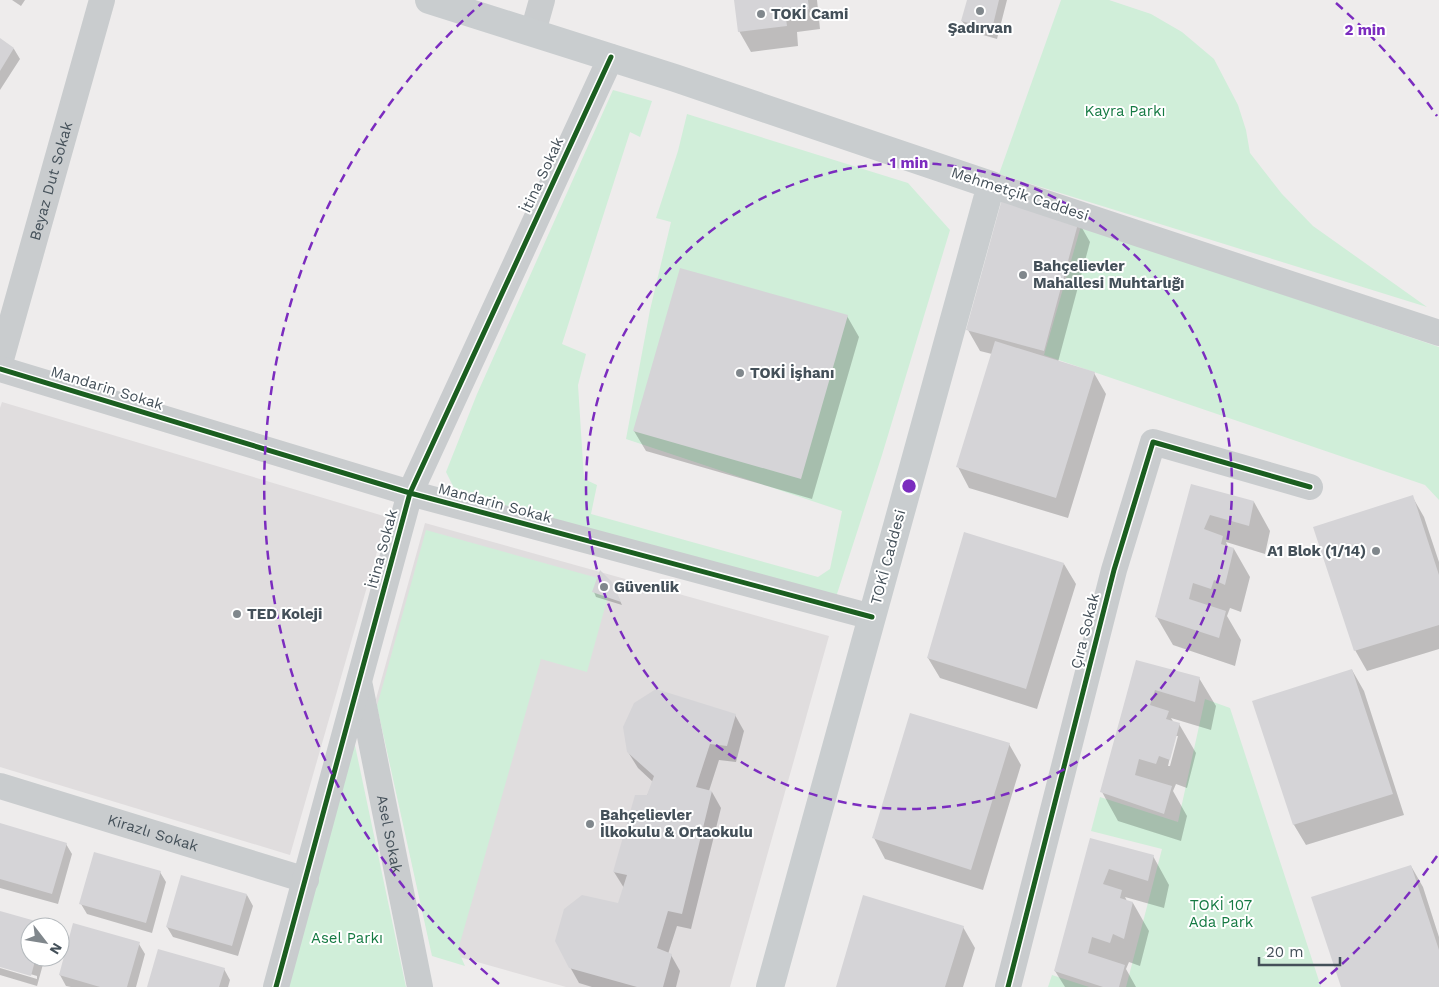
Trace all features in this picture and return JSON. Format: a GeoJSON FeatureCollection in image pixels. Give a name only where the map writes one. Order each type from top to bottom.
{"type":"FeatureCollection","features":[{"type":"Feature","properties":{"kind":"main road","name":"Mehmetçik Caddesi"},"geometry":{"type":"LineString","coordinates":[[429,0],[611,57],[991,185]]}},
{"type":"Feature","properties":{"kind":"main road","name":"TOKİ Caddesi"},"geometry":{"type":"LineString","coordinates":[[770,987],[991,185]]}},
{"type":"Feature","properties":{"kind":"street","name":"Beyaz Dut Sokak"},"geometry":{"type":"LineString","coordinates":[[0,363],[102,0]]}},
{"type":"Feature","properties":{"kind":"street"},"geometry":{"type":"LineString","coordinates":[[533,32],[542,0]]}},
{"type":"Feature","properties":{"kind":"street","name":"İtina Sokak"},"geometry":{"type":"LineString","coordinates":[[276,987],[410,493],[611,57]]}},
{"type":"Feature","properties":{"kind":"street","name":"Mehmetçik Caddesi"},"geometry":{"type":"LineString","coordinates":[[991,185],[1439,333]]}},
{"type":"Feature","properties":{"kind":"street","name":"Mandarin Sokak"},"geometry":{"type":"LineString","coordinates":[[0,369],[410,493],[872,617]]}},
{"type":"Feature","properties":{"kind":"street","name":"Çıra Sokak"},"geometry":{"type":"LineString","coordinates":[[1008,987],[1114,570],[1153,442],[1310,487]]}},
{"type":"Feature","properties":{"kind":"street","name":"Asel Sokak"},"geometry":{"type":"LineString","coordinates":[[359,681],[420,987]]}},
{"type":"Feature","properties":{"kind":"street","name":"Kirazlı Sokak"},"geometry":{"type":"LineString","coordinates":[[0,786],[306,880]]}},
{"type":"Feature","properties":{"kind":"shaded area"},"geometry":{"type":"Polygon","coordinates":[[[2,402],[387,517],[290,855],[0,767],[0,408],[2,402]]]}},
{"type":"Feature","properties":{"kind":"shaded area","name":"Bahçelievler İlkokulu & Ortaokulu"},"geometry":{"type":"Polygon","coordinates":[[[425,523],[829,636],[730,987],[566,987],[431,949],[376,699],[425,523]]]}},
{"type":"Feature","properties":{"kind":"green space","name":"Kayra Parkı"},"geometry":{"type":"Polygon","coordinates":[[[1061,0],[1109,0],[1151,14],[1182,32],[1214,59],[1238,105],[1246,130],[1250,153],[1282,194],[1313,226],[1427,307],[999,174],[1061,0]]]}},
{"type":"Feature","properties":{"kind":"green space"},"geometry":{"type":"Polygon","coordinates":[[[613,90],[652,101],[640,137],[630,132],[562,344],[586,354],[578,385],[584,479],[597,485],[591,514],[818,577],[830,569],[842,511],[626,439],[650,310],[671,222],[656,218],[678,151],[687,114],[908,183],[950,230],[882,455],[836,597],[456,492],[446,472],[477,394],[613,90]]]}},
{"type":"Feature","properties":{"kind":"green space"},"geometry":{"type":"Polygon","coordinates":[[[1081,226],[1439,347],[1439,500],[1425,485],[1044,355],[1081,226]]]}},
{"type":"Feature","properties":{"kind":"green space"},"geometry":{"type":"Polygon","coordinates":[[[426,530],[612,582],[587,672],[541,659],[458,950],[465,966],[432,956],[377,706],[426,530]]]}},
{"type":"Feature","properties":{"kind":"green space","name":"TOKİ 107 Ada Park"},"geometry":{"type":"Polygon","coordinates":[[[1205,699],[1230,708],[1321,987],[1126,987],[1162,849],[1091,831],[1100,797],[1178,822],[1205,699]]]}},
{"type":"Feature","properties":{"kind":"green space","name":"Asel Parkı"},"geometry":{"type":"Polygon","coordinates":[[[353,736],[406,987],[284,987],[353,736]]]}},
{"type":"Feature","properties":{"kind":"green space"},"geometry":{"type":"Polygon","coordinates":[[[1052,975],[1089,987],[1048,987],[1052,975]]]}},
{"type":"Feature","properties":{"kind":"building","name":"TOKİ Cami"},"geometry":{"type":"Polygon","coordinates":[[[734,0],[808,0],[809,9],[785,11],[787,26],[738,32],[734,0]]]}},
{"type":"Feature","properties":{"kind":"building","name":"Şadırvan"},"geometry":{"type":"Polygon","coordinates":[[[967,0],[999,0],[992,29],[961,21],[967,0]]]}},
{"type":"Feature","properties":{"kind":"building"},"geometry":{"type":"Polygon","coordinates":[[[0,38],[14,48],[0,71],[0,38]]]}},
{"type":"Feature","properties":{"kind":"building","name":"Bahçelievler Mahallesi Muhtarlığı"},"geometry":{"type":"Polygon","coordinates":[[[1002,199],[1079,220],[1044,351],[966,330],[1002,199]]]}},
{"type":"Feature","properties":{"kind":"building","name":"TOKİ İşhanı"},"geometry":{"type":"Polygon","coordinates":[[[680,268],[848,315],[801,479],[633,431],[680,268]]]}},
{"type":"Feature","properties":{"kind":"building"},"geometry":{"type":"Polygon","coordinates":[[[995,341],[1095,372],[1056,498],[956,467],[995,341]]]}},
{"type":"Feature","properties":{"kind":"building"},"geometry":{"type":"Polygon","coordinates":[[[1191,484],[1254,501],[1249,526],[1210,515],[1204,529],[1223,536],[1221,544],[1234,548],[1225,585],[1214,580],[1211,589],[1193,583],[1189,599],[1226,611],[1219,638],[1155,617],[1191,484]]]}},
{"type":"Feature","properties":{"kind":"building","name":"A1 Blok (1/14)"},"geometry":{"type":"Polygon","coordinates":[[[1413,495],[1439,575],[1439,625],[1354,651],[1313,527],[1413,495]]]}},
{"type":"Feature","properties":{"kind":"building"},"geometry":{"type":"Polygon","coordinates":[[[964,532],[1064,563],[1026,689],[927,658],[964,532]]]}},
{"type":"Feature","properties":{"kind":"building","name":"Güvenlik"},"geometry":{"type":"Polygon","coordinates":[[[600,570],[612,582],[621,602],[592,592],[600,570]]]}},
{"type":"Feature","properties":{"kind":"building"},"geometry":{"type":"Polygon","coordinates":[[[1136,660],[1200,677],[1195,702],[1155,690],[1150,705],[1169,711],[1166,719],[1180,723],[1170,760],[1159,756],[1156,764],[1139,759],[1135,775],[1172,786],[1164,814],[1100,792],[1136,660]]]}},
{"type":"Feature","properties":{"kind":"building"},"geometry":{"type":"Polygon","coordinates":[[[1352,669],[1393,794],[1293,825],[1252,701],[1352,669]]]}},
{"type":"Feature","properties":{"kind":"building"},"geometry":{"type":"Polygon","coordinates":[[[656,689],[736,714],[727,746],[710,744],[696,787],[712,791],[682,914],[668,911],[657,948],[672,954],[663,987],[637,987],[569,968],[555,941],[564,909],[582,895],[618,903],[627,875],[613,872],[635,795],[647,795],[654,776],[627,752],[623,727],[634,703],[656,689]]]}},
{"type":"Feature","properties":{"kind":"building"},"geometry":{"type":"Polygon","coordinates":[[[910,713],[1010,743],[971,870],[872,838],[910,713]]]}},
{"type":"Feature","properties":{"kind":"building"},"geometry":{"type":"Polygon","coordinates":[[[0,823],[67,843],[52,894],[0,879],[0,823]]]}},
{"type":"Feature","properties":{"kind":"building"},"geometry":{"type":"Polygon","coordinates":[[[1090,838],[1154,855],[1148,881],[1109,869],[1103,884],[1122,890],[1120,898],[1133,902],[1124,939],[1113,934],[1110,943],[1092,937],[1088,953],[1125,965],[1119,987],[1103,987],[1054,971],[1090,838]]]}},
{"type":"Feature","properties":{"kind":"building"},"geometry":{"type":"Polygon","coordinates":[[[94,852],[161,871],[146,923],[79,904],[94,852]]]}},
{"type":"Feature","properties":{"kind":"building"},"geometry":{"type":"Polygon","coordinates":[[[1411,865],[1439,950],[1439,987],[1341,987],[1311,897],[1411,865]]]}},
{"type":"Feature","properties":{"kind":"building"},"geometry":{"type":"Polygon","coordinates":[[[181,875],[247,894],[232,946],[166,927],[181,875]]]}},
{"type":"Feature","properties":{"kind":"building"},"geometry":{"type":"Polygon","coordinates":[[[863,895],[964,926],[945,987],[836,987],[863,895]]]}},
{"type":"Feature","properties":{"kind":"building"},"geometry":{"type":"Polygon","coordinates":[[[0,911],[21,917],[20,967],[33,967],[31,976],[0,967],[0,911]]]}},
{"type":"Feature","properties":{"kind":"building"},"geometry":{"type":"Polygon","coordinates":[[[73,923],[140,942],[127,987],[100,987],[59,975],[61,967],[70,967],[70,934],[73,923]]]}},
{"type":"Feature","properties":{"kind":"building"},"geometry":{"type":"Polygon","coordinates":[[[158,949],[225,968],[219,987],[147,987],[158,949]]]}},
{"type":"Feature","properties":{"kind":"cycle path"},"geometry":{"type":"LineString","coordinates":[[276,987],[410,493],[611,57]]}},
{"type":"Feature","properties":{"kind":"cycle path"},"geometry":{"type":"LineString","coordinates":[[0,369],[410,493],[872,617]]}},
{"type":"Feature","properties":{"kind":"cycle path"},"geometry":{"type":"LineString","coordinates":[[1008,987],[1114,570],[1153,442],[1310,487]]}},
{"type":"Feature","properties":{"kind":"place","name":"Şadırvan"},"geometry":{"type":"Point","coordinates":[980,11]}},
{"type":"Feature","properties":{"kind":"place","name":"TOKİ Cami"},"geometry":{"type":"Point","coordinates":[761,14]}},
{"type":"Feature","properties":{"kind":"place","name":"Bahçelievler Mahallesi Muhtarlığı"},"geometry":{"type":"Point","coordinates":[1023,275]}},
{"type":"Feature","properties":{"kind":"place","name":"TOKİ İşhanı"},"geometry":{"type":"Point","coordinates":[740,373]}},
{"type":"Feature","properties":{"kind":"place","name":"A1 Blok (1/14)"},"geometry":{"type":"Point","coordinates":[1376,551]}},
{"type":"Feature","properties":{"kind":"place","name":"Güvenlik"},"geometry":{"type":"Point","coordinates":[604,587]}},
{"type":"Feature","properties":{"kind":"place","name":"TED Koleji"},"geometry":{"type":"Point","coordinates":[237,614]}},
{"type":"Feature","properties":{"kind":"place","name":"Bahçelievler İlkokulu & Ortaokulu"},"geometry":{"type":"Point","coordinates":[590,824]}}]}
